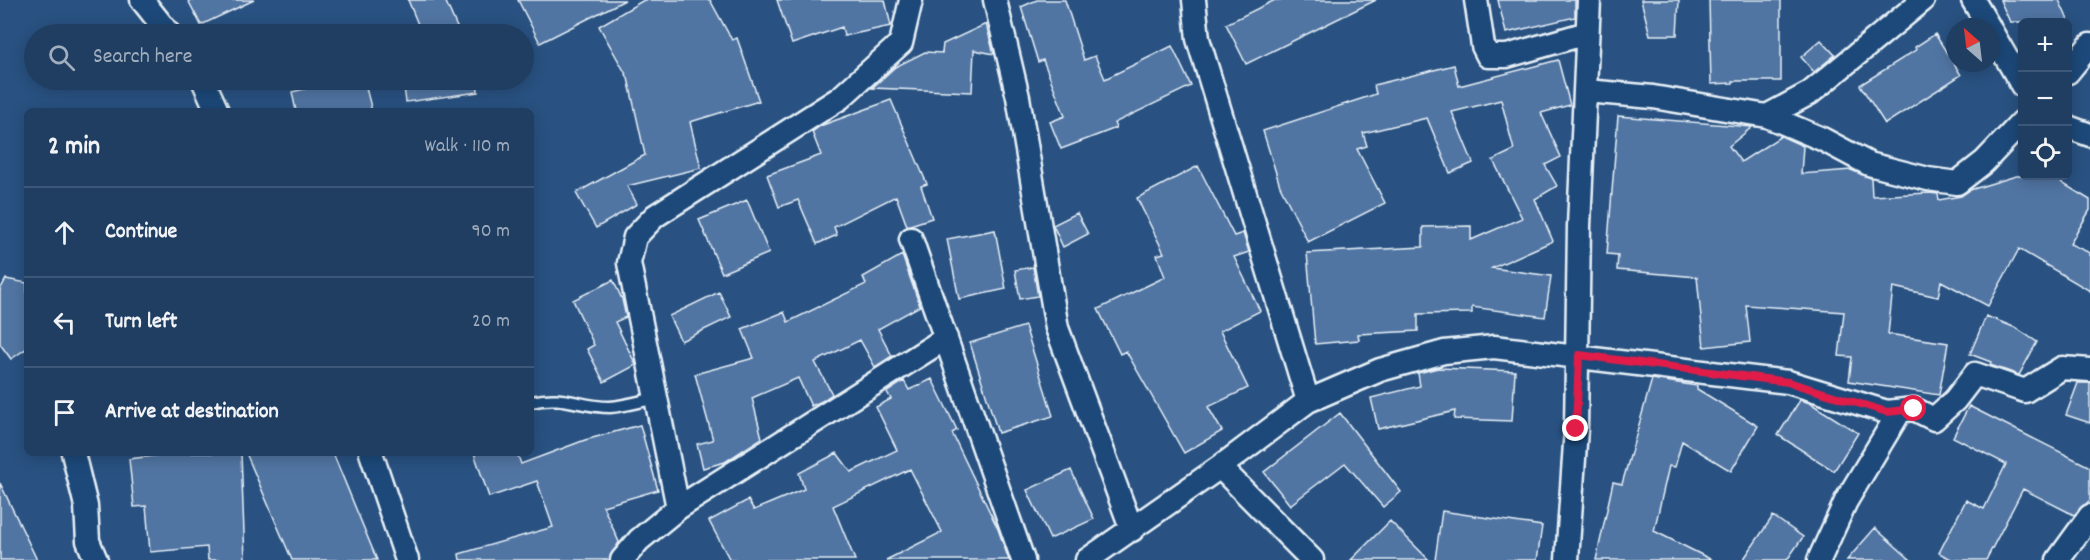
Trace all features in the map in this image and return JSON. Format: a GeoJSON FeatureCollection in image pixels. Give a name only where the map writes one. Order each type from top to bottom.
{"type":"FeatureCollection","features":[{"type":"Feature","properties":{"kind":"street"},"geometry":{"type":"LineString","coordinates":[[142,0],[162,24]]}},
{"type":"Feature","properties":{"kind":"street"},"geometry":{"type":"LineString","coordinates":[[678,508],[629,263],[635,237],[655,216],[840,98],[901,43],[911,0]]}},
{"type":"Feature","properties":{"kind":"street"},"geometry":{"type":"LineString","coordinates":[[995,0],[1018,97],[1057,328],[1132,530]]}},
{"type":"Feature","properties":{"kind":"street"},"geometry":{"type":"LineString","coordinates":[[1194,0],[1198,39],[1308,401]]}},
{"type":"Feature","properties":{"kind":"street"},"geometry":{"type":"LineString","coordinates":[[1476,0],[1483,46],[1488,56],[1507,56],[1587,33]]}},
{"type":"Feature","properties":{"kind":"street"},"geometry":{"type":"LineString","coordinates":[[1567,560],[1579,355],[1579,226],[1588,0]]}},
{"type":"Feature","properties":{"kind":"street"},"geometry":{"type":"LineString","coordinates":[[1767,116],[1810,93],[1923,0]]}},
{"type":"Feature","properties":{"kind":"street"},"geometry":{"type":"LineString","coordinates":[[1973,0],[1984,18]]}},
{"type":"Feature","properties":{"kind":"street"},"geometry":{"type":"LineString","coordinates":[[2072,66],[2090,45]]}},
{"type":"Feature","properties":{"kind":"street"},"geometry":{"type":"LineString","coordinates":[[2000,46],[2018,78]]}},
{"type":"Feature","properties":{"kind":"street"},"geometry":{"type":"LineString","coordinates":[[208,90],[217,108]]}},
{"type":"Feature","properties":{"kind":"street"},"geometry":{"type":"LineString","coordinates":[[1586,91],[1653,97],[1767,116],[1822,139],[1869,164],[1928,179],[1957,183],[1984,162],[2018,126]]}},
{"type":"Feature","properties":{"kind":"street"},"geometry":{"type":"LineString","coordinates":[[2072,129],[2090,135]]}},
{"type":"Feature","properties":{"kind":"street"},"geometry":{"type":"LineString","coordinates":[[911,239],[1023,560]]}},
{"type":"Feature","properties":{"kind":"street"},"geometry":{"type":"LineString","coordinates":[[622,560],[639,540],[678,508],[946,338]]}},
{"type":"Feature","properties":{"kind":"street"},"geometry":{"type":"LineString","coordinates":[[1087,560],[1220,467],[1308,401],[1380,369],[1444,352],[1494,347],[1579,355],[1788,382],[1887,412],[1914,409],[1934,419],[1955,400],[1975,374],[2025,391],[2062,368],[2090,370]]}},
{"type":"Feature","properties":{"kind":"street"},"geometry":{"type":"LineString","coordinates":[[1819,560],[1846,501],[1900,411]]}},
{"type":"Feature","properties":{"kind":"street"},"geometry":{"type":"LineString","coordinates":[[74,456],[86,506],[88,541],[96,560]]}},
{"type":"Feature","properties":{"kind":"street"},"geometry":{"type":"LineString","coordinates":[[372,456],[407,560]]}},
{"type":"Feature","properties":{"kind":"street"},"geometry":{"type":"LineString","coordinates":[[1220,467],[1312,560]]}},
{"type":"Feature","properties":{"kind":"street"},"geometry":{"type":"LineString","coordinates":[[2058,560],[2090,516]]}},
{"type":"Feature","properties":{"kind":"lane"},"geometry":{"type":"LineString","coordinates":[[534,401],[547,398],[565,398],[611,407],[656,398]]}},
{"type":"Feature","properties":{"kind":"building"},"geometry":{"type":"Polygon","coordinates":[[[188,0],[254,0],[203,24],[200,24],[188,0]]]}},
{"type":"Feature","properties":{"kind":"building"},"geometry":{"type":"Polygon","coordinates":[[[408,0],[445,0],[456,24],[418,24],[408,0]]]}},
{"type":"Feature","properties":{"kind":"building"},"geometry":{"type":"Polygon","coordinates":[[[518,0],[625,0],[540,43],[534,31],[534,24],[530,24],[518,0]]]}},
{"type":"Feature","properties":{"kind":"building"},"geometry":{"type":"Polygon","coordinates":[[[644,0],[710,0],[732,40],[737,38],[759,101],[690,122],[701,168],[627,186],[637,204],[596,228],[576,193],[645,155],[628,78],[599,26],[644,0]]]}},
{"type":"Feature","properties":{"kind":"building"},"geometry":{"type":"Polygon","coordinates":[[[777,0],[885,0],[891,26],[844,36],[842,27],[792,44],[777,0]]]}},
{"type":"Feature","properties":{"kind":"building"},"geometry":{"type":"Polygon","coordinates":[[[1037,0],[1065,0],[1084,60],[1095,56],[1105,79],[1172,46],[1191,86],[1114,123],[1116,128],[1061,149],[1050,122],[1065,116],[1043,60],[1038,62],[1021,7],[1037,0]]]}},
{"type":"Feature","properties":{"kind":"building"},"geometry":{"type":"Polygon","coordinates":[[[1275,0],[1376,0],[1246,64],[1226,24],[1275,0]]]}},
{"type":"Feature","properties":{"kind":"building"},"geometry":{"type":"Polygon","coordinates":[[[1498,0],[1575,0],[1575,17],[1506,33],[1498,0]]]}},
{"type":"Feature","properties":{"kind":"building"},"geometry":{"type":"Polygon","coordinates":[[[1641,0],[1679,0],[1677,35],[1650,35],[1641,0]]]}},
{"type":"Feature","properties":{"kind":"building"},"geometry":{"type":"Polygon","coordinates":[[[1709,0],[1781,0],[1781,81],[1733,81],[1733,83],[1711,84],[1709,0]]]}},
{"type":"Feature","properties":{"kind":"building"},"geometry":{"type":"Polygon","coordinates":[[[2000,0],[2059,0],[2067,18],[2018,18],[2018,22],[2010,22],[2000,0]]]}},
{"type":"Feature","properties":{"kind":"building"},"geometry":{"type":"Polygon","coordinates":[[[986,24],[994,54],[974,50],[972,92],[872,88],[895,67],[925,52],[942,53],[943,44],[986,24]]]}},
{"type":"Feature","properties":{"kind":"building"},"geometry":{"type":"Polygon","coordinates":[[[1935,34],[1946,51],[1946,72],[1959,72],[1961,75],[1885,124],[1860,85],[1916,50],[1915,47],[1935,34]]]}},
{"type":"Feature","properties":{"kind":"building"},"geometry":{"type":"Polygon","coordinates":[[[1821,40],[1835,55],[1814,72],[1801,57],[1821,40]]]}},
{"type":"Feature","properties":{"kind":"building"},"geometry":{"type":"Polygon","coordinates":[[[1558,60],[1570,105],[1541,113],[1561,157],[1545,165],[1557,186],[1535,199],[1553,241],[1492,268],[1551,276],[1545,317],[1472,307],[1472,313],[1418,314],[1418,331],[1358,334],[1359,340],[1315,344],[1307,253],[1423,247],[1423,227],[1471,226],[1471,240],[1522,218],[1493,160],[1514,150],[1501,100],[1452,112],[1473,163],[1450,173],[1427,118],[1363,133],[1367,146],[1357,149],[1385,203],[1308,242],[1280,186],[1263,131],[1376,94],[1374,85],[1454,65],[1459,86],[1558,60]]]}},
{"type":"Feature","properties":{"kind":"building"},"geometry":{"type":"Polygon","coordinates":[[[367,90],[371,108],[295,108],[292,92],[367,90]]]}},
{"type":"Feature","properties":{"kind":"building"},"geometry":{"type":"Polygon","coordinates":[[[404,90],[478,90],[478,92],[406,102],[404,90]]]}},
{"type":"Feature","properties":{"kind":"building"},"geometry":{"type":"Polygon","coordinates":[[[891,100],[927,184],[921,186],[932,218],[907,226],[896,196],[834,227],[837,235],[817,244],[798,200],[779,207],[767,175],[821,155],[812,132],[820,126],[891,100]]]}},
{"type":"Feature","properties":{"kind":"building"},"geometry":{"type":"Polygon","coordinates":[[[1618,116],[1752,127],[1729,146],[1741,162],[1781,136],[1803,146],[1801,174],[1851,170],[1871,178],[1872,196],[1929,193],[1938,194],[1939,200],[1961,196],[1970,190],[2018,176],[2018,180],[2060,180],[2090,200],[2090,210],[2070,244],[2090,253],[2090,291],[2019,249],[1988,306],[1941,281],[1938,297],[1893,287],[1888,334],[1948,343],[1939,395],[1849,381],[1852,357],[1839,356],[1844,312],[1746,305],[1750,342],[1704,347],[1697,277],[1617,270],[1618,255],[1607,254],[1618,116]]]}},
{"type":"Feature","properties":{"kind":"building"},"geometry":{"type":"Polygon","coordinates":[[[1198,166],[1234,236],[1243,233],[1249,252],[1234,257],[1260,311],[1220,331],[1248,388],[1208,407],[1222,431],[1184,453],[1126,351],[1120,354],[1098,309],[1165,277],[1157,255],[1164,253],[1137,198],[1198,166]]]}},
{"type":"Feature","properties":{"kind":"building"},"geometry":{"type":"Polygon","coordinates":[[[747,200],[769,253],[722,273],[699,220],[747,200]]]}},
{"type":"Feature","properties":{"kind":"building"},"geometry":{"type":"Polygon","coordinates":[[[1077,213],[1088,234],[1063,247],[1053,225],[1077,213]]]}},
{"type":"Feature","properties":{"kind":"building"},"geometry":{"type":"Polygon","coordinates":[[[995,230],[1006,289],[959,299],[947,239],[995,230]]]}},
{"type":"Feature","properties":{"kind":"building"},"geometry":{"type":"Polygon","coordinates":[[[902,255],[920,306],[878,329],[892,356],[875,367],[860,340],[815,362],[832,394],[811,406],[798,378],[752,398],[762,438],[725,462],[703,468],[697,444],[713,440],[695,374],[754,358],[742,329],[784,312],[788,322],[866,284],[863,277],[902,255]]]}},
{"type":"Feature","properties":{"kind":"building"},"geometry":{"type":"Polygon","coordinates":[[[1033,267],[1038,296],[1020,299],[1015,270],[1033,267]]]}},
{"type":"Feature","properties":{"kind":"building"},"geometry":{"type":"Polygon","coordinates":[[[6,279],[24,282],[24,350],[11,359],[0,344],[0,290],[6,279]]]}},
{"type":"Feature","properties":{"kind":"building"},"geometry":{"type":"Polygon","coordinates":[[[613,280],[622,299],[626,317],[615,322],[636,365],[604,382],[587,349],[594,345],[573,300],[613,280]]]}},
{"type":"Feature","properties":{"kind":"building"},"geometry":{"type":"Polygon","coordinates":[[[719,292],[731,317],[681,341],[669,316],[719,292]]]}},
{"type":"Feature","properties":{"kind":"building"},"geometry":{"type":"Polygon","coordinates":[[[1986,316],[2016,328],[2037,342],[2019,375],[1990,365],[1991,362],[1970,354],[1986,316]]]}},
{"type":"Feature","properties":{"kind":"building"},"geometry":{"type":"Polygon","coordinates":[[[1025,326],[1053,416],[998,433],[970,343],[1025,326]]]}},
{"type":"Feature","properties":{"kind":"building"},"geometry":{"type":"Polygon","coordinates":[[[1438,368],[1515,371],[1512,421],[1454,419],[1455,411],[1378,429],[1371,398],[1420,386],[1418,373],[1438,368]]]}},
{"type":"Feature","properties":{"kind":"building"},"geometry":{"type":"Polygon","coordinates":[[[932,379],[957,430],[952,433],[998,529],[1009,560],[886,560],[942,532],[910,469],[833,506],[855,560],[730,560],[709,521],[748,500],[754,510],[804,489],[799,473],[837,453],[851,472],[897,450],[876,407],[891,399],[887,392],[904,381],[909,390],[932,379]]]}},
{"type":"Feature","properties":{"kind":"building"},"geometry":{"type":"Polygon","coordinates":[[[1652,379],[1697,386],[1697,389],[1758,426],[1731,471],[1682,441],[1675,467],[1669,466],[1654,531],[1712,560],[1596,560],[1613,482],[1622,484],[1652,379]]]}},
{"type":"Feature","properties":{"kind":"building"},"geometry":{"type":"Polygon","coordinates":[[[2078,383],[2090,383],[2090,423],[2066,415],[2078,383]]]}},
{"type":"Feature","properties":{"kind":"building"},"geometry":{"type":"Polygon","coordinates":[[[1800,400],[1810,403],[1858,433],[1834,471],[1778,435],[1800,400]]]}},
{"type":"Feature","properties":{"kind":"building"},"geometry":{"type":"Polygon","coordinates":[[[1969,406],[2090,467],[2090,500],[2074,515],[2023,489],[1986,560],[1953,560],[1939,553],[1966,500],[1984,509],[2006,464],[1953,437],[1969,406]]]}},
{"type":"Feature","properties":{"kind":"building"},"geometry":{"type":"Polygon","coordinates":[[[1340,413],[1401,492],[1383,507],[1345,463],[1290,505],[1264,472],[1340,413]]]}},
{"type":"Feature","properties":{"kind":"building"},"geometry":{"type":"Polygon","coordinates":[[[640,425],[658,490],[603,506],[619,542],[609,560],[460,560],[459,554],[553,527],[537,481],[489,497],[475,456],[518,456],[521,464],[585,440],[640,425]]]}},
{"type":"Feature","properties":{"kind":"building"},"geometry":{"type":"Polygon","coordinates":[[[153,456],[241,456],[245,560],[208,560],[207,547],[150,552],[146,506],[134,507],[129,459],[153,456]]]}},
{"type":"Feature","properties":{"kind":"building"},"geometry":{"type":"Polygon","coordinates":[[[247,456],[334,456],[377,560],[292,560],[247,456]]]}},
{"type":"Feature","properties":{"kind":"building"},"geometry":{"type":"Polygon","coordinates":[[[1071,470],[1094,519],[1050,539],[1027,490],[1071,470]]]}},
{"type":"Feature","properties":{"kind":"building"},"geometry":{"type":"Polygon","coordinates":[[[0,483],[37,560],[0,560],[0,483]]]}},
{"type":"Feature","properties":{"kind":"building"},"geometry":{"type":"Polygon","coordinates":[[[1442,511],[1542,526],[1537,560],[1435,560],[1442,511]]]}},
{"type":"Feature","properties":{"kind":"building"},"geometry":{"type":"Polygon","coordinates":[[[1773,516],[1803,537],[1787,560],[1743,560],[1773,516]]]}},
{"type":"Feature","properties":{"kind":"building"},"geometry":{"type":"Polygon","coordinates":[[[1390,521],[1429,560],[1351,560],[1390,521]]]}},
{"type":"Feature","properties":{"kind":"building"},"geometry":{"type":"Polygon","coordinates":[[[1875,528],[1911,560],[1847,560],[1875,528]]]}},
{"type":"Feature","properties":{"kind":"route"},"geometry":{"type":"LineString","coordinates":[[1576,429],[1579,355],[1788,382],[1887,412],[1914,409]]}}]}
